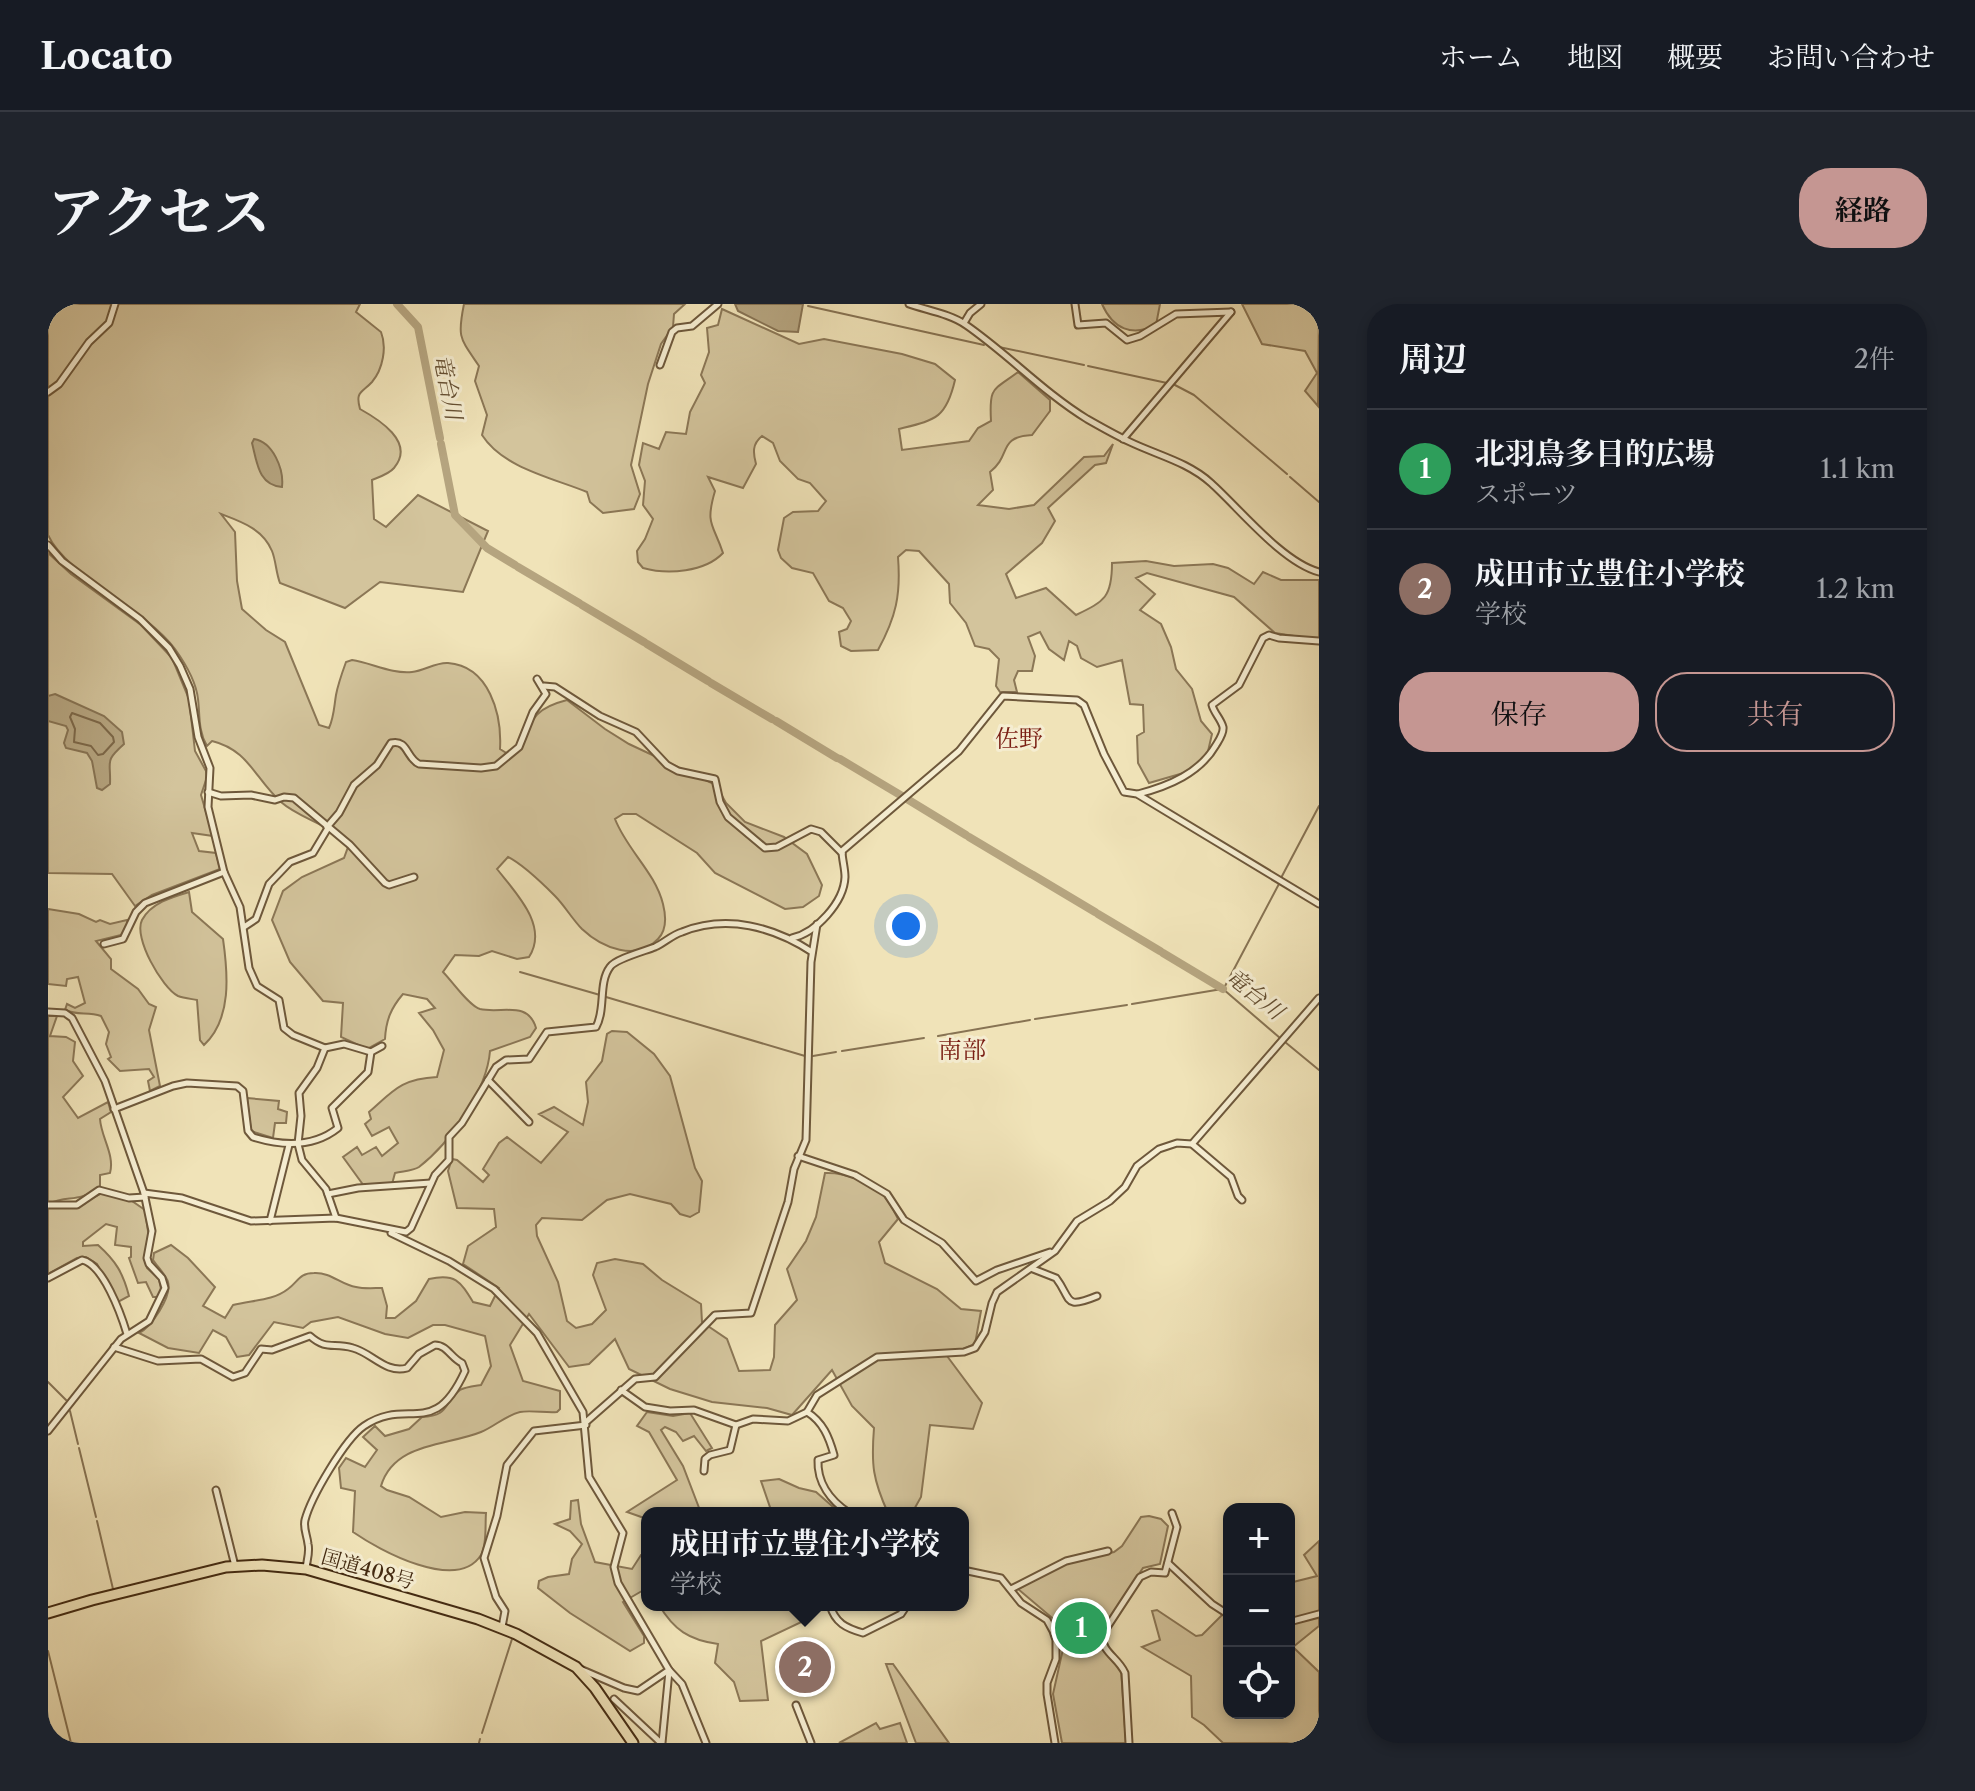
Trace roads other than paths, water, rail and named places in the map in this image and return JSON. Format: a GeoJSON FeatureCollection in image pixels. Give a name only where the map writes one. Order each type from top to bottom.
{"type":"FeatureCollection","features":[{"type":"Feature","properties":{"kind":"highway","name":"国道408号"},"geometry":{"type":"LineString","coordinates":[[48,1613],[235,1566],[279,1565],[306,1569],[502,1627],[576,1667],[612,1703],[633,1743]]}},
{"type":"Feature","properties":{"kind":"street"},"geometry":{"type":"LineString","coordinates":[[48,392],[59,384],[89,342],[109,323],[115,304]]}},
{"type":"Feature","properties":{"kind":"street"},"geometry":{"type":"LineString","coordinates":[[660,365],[672,332],[692,326],[718,304]]}},
{"type":"Feature","properties":{"kind":"street"},"geometry":{"type":"LineString","coordinates":[[909,304],[964,323],[1065,404],[1123,439],[1197,473],[1294,559],[1319,572]]}},
{"type":"Feature","properties":{"kind":"street"},"geometry":{"type":"LineString","coordinates":[[964,323],[981,304]]}},
{"type":"Feature","properties":{"kind":"street"},"geometry":{"type":"LineString","coordinates":[[1075,304],[1078,325],[1106,323],[1127,340],[1140,336],[1176,314],[1231,312],[1123,439]]}},
{"type":"Feature","properties":{"kind":"street"},"geometry":{"type":"LineString","coordinates":[[48,545],[62,561],[140,619],[169,648],[190,689],[198,737],[210,768],[208,807],[224,872],[239,903],[249,968],[257,986],[279,1000],[284,1028],[325,1048],[344,1044],[371,1052],[382,1046]]}},
{"type":"Feature","properties":{"kind":"street"},"geometry":{"type":"LineString","coordinates":[[1137,794],[1200,768],[1223,727],[1212,705],[1239,685],[1263,638],[1269,635],[1319,641]]}},
{"type":"Feature","properties":{"kind":"street"},"geometry":{"type":"LineString","coordinates":[[244,927],[256,919],[269,884],[290,862],[313,853],[354,785],[377,765],[391,743],[405,745],[412,761],[419,764],[496,766],[519,747],[533,712],[546,694],[544,686],[537,679]]}},
{"type":"Feature","properties":{"kind":"street"},"geometry":{"type":"LineString","coordinates":[[544,686],[555,687],[600,716],[636,732],[667,765],[678,771],[715,779],[720,802],[728,817],[765,848],[777,847],[811,829],[821,832],[842,853],[845,876],[843,888],[834,904],[817,924],[802,936],[791,939]]}},
{"type":"Feature","properties":{"kind":"street"},"geometry":{"type":"LineString","coordinates":[[842,853],[860,834],[959,751],[1003,696],[1052,697],[1077,700],[1084,705],[1122,789],[1137,794],[1319,904]]}},
{"type":"Feature","properties":{"kind":"street"},"geometry":{"type":"LineString","coordinates":[[208,792],[221,796],[251,795],[275,800],[288,796],[297,800],[350,845],[385,883],[389,885],[414,877]]}},
{"type":"Feature","properties":{"kind":"street"},"geometry":{"type":"LineString","coordinates":[[104,944],[123,939],[136,912],[145,903],[224,872]]}},
{"type":"Feature","properties":{"kind":"street"},"geometry":{"type":"LineString","coordinates":[[502,1627],[505,1611],[496,1597],[484,1558],[507,1465],[521,1451],[528,1435],[534,1431],[586,1423],[635,1379],[655,1377],[715,1315],[751,1313],[788,1202],[798,1156],[806,1140],[812,952],[817,924]]}},
{"type":"Feature","properties":{"kind":"street"},"geometry":{"type":"LineString","coordinates":[[48,1205],[77,1205],[99,1190],[129,1198],[145,1195],[182,1198],[241,1219],[336,1218],[400,1232],[409,1230],[431,1183],[451,1156],[449,1137],[462,1123],[500,1063],[529,1059],[547,1032],[596,1027],[600,1019],[605,977],[612,963],[693,928],[749,925],[791,939],[812,952]]}},
{"type":"Feature","properties":{"kind":"street"},"geometry":{"type":"LineString","coordinates":[[1192,1144],[1319,998]]}},
{"type":"Feature","properties":{"kind":"street"},"geometry":{"type":"LineString","coordinates":[[48,1012],[65,1013],[72,1018],[105,1081],[145,1195],[152,1231],[147,1258],[162,1278],[165,1288],[149,1321],[127,1334],[114,1347],[48,1431]]}},
{"type":"Feature","properties":{"kind":"street"},"geometry":{"type":"LineString","coordinates":[[325,1048],[317,1068],[299,1093],[301,1116],[298,1144],[302,1160],[319,1178],[328,1194],[336,1218]]}},
{"type":"Feature","properties":{"kind":"street"},"geometry":{"type":"LineString","coordinates":[[114,1109],[187,1083],[237,1086],[245,1096],[250,1135],[289,1145],[316,1141],[338,1128],[332,1108],[368,1072],[371,1052]]}},
{"type":"Feature","properties":{"kind":"street"},"geometry":{"type":"LineString","coordinates":[[488,1080],[529,1122]]}},
{"type":"Feature","properties":{"kind":"street"},"geometry":{"type":"LineString","coordinates":[[621,1390],[645,1407],[670,1411],[694,1410],[736,1425],[753,1419],[788,1421],[807,1412],[817,1395],[877,1357],[964,1352],[975,1348],[985,1332],[997,1292],[1055,1251],[1077,1221],[1122,1190],[1147,1156],[1171,1144],[1192,1144],[1231,1177],[1242,1200]]}},
{"type":"Feature","properties":{"kind":"street"},"geometry":{"type":"LineString","coordinates":[[270,1221],[289,1145]]}},
{"type":"Feature","properties":{"kind":"street"},"geometry":{"type":"LineString","coordinates":[[798,1156],[855,1175],[887,1194],[904,1220],[942,1243],[976,1281],[1008,1266],[1055,1251]]}},
{"type":"Feature","properties":{"kind":"street"},"geometry":{"type":"LineString","coordinates":[[328,1194],[358,1188],[431,1183]]}},
{"type":"Feature","properties":{"kind":"street"},"geometry":{"type":"LineString","coordinates":[[380,1227],[449,1261],[494,1289],[546,1346],[583,1412],[589,1477],[623,1533],[616,1553],[614,1573],[624,1596],[669,1670],[682,1684],[706,1743]]}},
{"type":"Feature","properties":{"kind":"street"},"geometry":{"type":"LineString","coordinates":[[48,1278],[82,1260],[95,1266],[120,1312],[127,1334]]}},
{"type":"Feature","properties":{"kind":"street"},"geometry":{"type":"LineString","coordinates":[[1032,1269],[1056,1278],[1065,1297],[1071,1301],[1097,1296]]}},
{"type":"Feature","properties":{"kind":"street"},"geometry":{"type":"LineString","coordinates":[[114,1347],[158,1361],[201,1359],[233,1377],[250,1369],[261,1349],[272,1350],[310,1336],[324,1346],[355,1348],[396,1370],[407,1368],[419,1354],[435,1345],[445,1348],[462,1363],[465,1371],[443,1407],[431,1413],[389,1417],[366,1425],[334,1463],[317,1489],[305,1522],[309,1547],[306,1569]]}},
{"type":"Feature","properties":{"kind":"street"},"geometry":{"type":"LineString","coordinates":[[807,1412],[815,1417],[828,1435],[834,1455],[818,1460],[820,1477],[834,1504],[839,1507]]}},
{"type":"Feature","properties":{"kind":"street"},"geometry":{"type":"LineString","coordinates":[[704,1471],[705,1459],[730,1450],[736,1425]]}},
{"type":"Feature","properties":{"kind":"street"},"geometry":{"type":"LineString","coordinates":[[216,1490],[235,1566]]}},
{"type":"Feature","properties":{"kind":"street"},"geometry":{"type":"LineString","coordinates":[[1129,1743],[1125,1673],[1120,1663],[1105,1651],[1102,1635],[1140,1577],[1151,1572],[1165,1573],[1177,1527],[1172,1513]]}},
{"type":"Feature","properties":{"kind":"street"},"geometry":{"type":"LineString","coordinates":[[1011,1589],[1066,1561],[1108,1551]]}},
{"type":"Feature","properties":{"kind":"street"},"geometry":{"type":"LineString","coordinates":[[1168,1563],[1223,1611]]}},
{"type":"Feature","properties":{"kind":"street"},"geometry":{"type":"LineString","coordinates":[[969,1571],[1001,1578],[1021,1603],[1047,1620],[1056,1640],[1056,1659],[1047,1683],[1055,1743]]}},
{"type":"Feature","properties":{"kind":"street"},"geometry":{"type":"LineString","coordinates":[[832,1611],[845,1628],[863,1633],[903,1611]]}},
{"type":"Feature","properties":{"kind":"street"},"geometry":{"type":"LineString","coordinates":[[1295,1620],[1319,1614]]}},
{"type":"Feature","properties":{"kind":"street"},"geometry":{"type":"LineString","coordinates":[[576,1667],[638,1691],[669,1670]]}},
{"type":"Feature","properties":{"kind":"street"},"geometry":{"type":"LineString","coordinates":[[661,1743],[669,1670]]}},
{"type":"Feature","properties":{"kind":"street"},"geometry":{"type":"LineString","coordinates":[[620,1686],[612,1703],[661,1743]]}},
{"type":"Feature","properties":{"kind":"street"},"geometry":{"type":"LineString","coordinates":[[796,1705],[811,1743]]}},
{"type":"Feature","properties":{"kind":"water"},"geometry":{"type":"Polygon","coordinates":[[[735,304],[803,304],[798,332],[778,331],[738,311],[735,304]]]}},
{"type":"Feature","properties":{"kind":"water"},"geometry":{"type":"Polygon","coordinates":[[[254,439],[267,445],[276,457],[282,487],[263,477],[257,465],[252,443],[254,439]]]}},
{"type":"Feature","properties":{"kind":"water"},"geometry":{"type":"Polygon","coordinates":[[[55,694],[104,716],[122,732],[124,744],[111,758],[110,784],[102,790],[97,788],[92,761],[87,753],[66,748],[66,726],[48,721],[48,696],[55,694]]]}},
{"type":"Feature","properties":{"kind":"waterway","name":"竜台川"},"geometry":{"type":"LineString","coordinates":[[397,304],[418,327],[440,438]]}},
{"type":"Feature","properties":{"kind":"waterway"},"geometry":{"type":"LineString","coordinates":[[808,306],[984,345]]}},
{"type":"Feature","properties":{"kind":"waterway"},"geometry":{"type":"LineString","coordinates":[[999,347],[1084,365]]}},
{"type":"Feature","properties":{"kind":"waterway"},"geometry":{"type":"LineString","coordinates":[[1088,366],[1167,383]]}},
{"type":"Feature","properties":{"kind":"waterway"},"geometry":{"type":"LineString","coordinates":[[1173,384],[1194,395],[1287,474]]}},
{"type":"Feature","properties":{"kind":"waterway","name":"竜台川"},"geometry":{"type":"LineString","coordinates":[[441,444],[455,515],[487,548],[515,565]]}},
{"type":"Feature","properties":{"kind":"waterway"},"geometry":{"type":"LineString","coordinates":[[1290,477],[1319,502]]}},
{"type":"Feature","properties":{"kind":"waterway","name":"竜台川"},"geometry":{"type":"LineString","coordinates":[[518,567],[579,603]]}},
{"type":"Feature","properties":{"kind":"waterway","name":"竜台川"},"geometry":{"type":"LineString","coordinates":[[582,605],[644,642]]}},
{"type":"Feature","properties":{"kind":"waterway","name":"竜台川"},"geometry":{"type":"LineString","coordinates":[[647,644],[708,681]]}},
{"type":"Feature","properties":{"kind":"waterway","name":"竜台川"},"geometry":{"type":"LineString","coordinates":[[711,683],[772,719]]}},
{"type":"Feature","properties":{"kind":"waterway","name":"竜台川"},"geometry":{"type":"LineString","coordinates":[[776,721],[837,758]]}},
{"type":"Feature","properties":{"kind":"waterway","name":"竜台川"},"geometry":{"type":"LineString","coordinates":[[840,759],[902,796]]}},
{"type":"Feature","properties":{"kind":"waterway","name":"竜台川"},"geometry":{"type":"LineString","coordinates":[[907,799],[966,835]]}},
{"type":"Feature","properties":{"kind":"waterway"},"geometry":{"type":"LineString","coordinates":[[1281,878],[1319,806]]}},
{"type":"Feature","properties":{"kind":"waterway","name":"竜台川"},"geometry":{"type":"LineString","coordinates":[[969,837],[1031,874]]}},
{"type":"Feature","properties":{"kind":"waterway","name":"竜台川"},"geometry":{"type":"LineString","coordinates":[[1033,875],[1095,912]]}},
{"type":"Feature","properties":{"kind":"waterway"},"geometry":{"type":"LineString","coordinates":[[1224,988],[1280,882]]}},
{"type":"Feature","properties":{"kind":"waterway","name":"竜台川"},"geometry":{"type":"LineString","coordinates":[[1098,914],[1160,951]]}},
{"type":"Feature","properties":{"kind":"waterway","name":"竜台川"},"geometry":{"type":"LineString","coordinates":[[1163,953],[1223,989]]}},
{"type":"Feature","properties":{"kind":"waterway"},"geometry":{"type":"LineString","coordinates":[[520,972],[600,995]]}},
{"type":"Feature","properties":{"kind":"waterway"},"geometry":{"type":"LineString","coordinates":[[1132,1004],[1222,989]]}},
{"type":"Feature","properties":{"kind":"waterway","name":"竜台川"},"geometry":{"type":"LineString","coordinates":[[1223,989],[1280,1038]]}},
{"type":"Feature","properties":{"kind":"waterway"},"geometry":{"type":"LineString","coordinates":[[606,997],[805,1056]]}},
{"type":"Feature","properties":{"kind":"waterway"},"geometry":{"type":"LineString","coordinates":[[1035,1019],[1127,1005]]}},
{"type":"Feature","properties":{"kind":"waterway"},"geometry":{"type":"LineString","coordinates":[[938,1036],[1030,1020]]}},
{"type":"Feature","properties":{"kind":"waterway"},"geometry":{"type":"LineString","coordinates":[[842,1051],[924,1038]]}},
{"type":"Feature","properties":{"kind":"waterway","name":"竜台川"},"geometry":{"type":"LineString","coordinates":[[1285,1042],[1319,1070]]}},
{"type":"Feature","properties":{"kind":"waterway"},"geometry":{"type":"LineString","coordinates":[[813,1056],[836,1052]]}},
{"type":"Feature","properties":{"kind":"waterway"},"geometry":{"type":"LineString","coordinates":[[48,1382],[66,1400]]}},
{"type":"Feature","properties":{"kind":"waterway"},"geometry":{"type":"LineString","coordinates":[[70,1411],[78,1444]]}},
{"type":"Feature","properties":{"kind":"waterway"},"geometry":{"type":"LineString","coordinates":[[79,1448],[96,1517]]}},
{"type":"Feature","properties":{"kind":"waterway"},"geometry":{"type":"LineString","coordinates":[[97,1521],[113,1589]]}},
{"type":"Feature","properties":{"kind":"waterway"},"geometry":{"type":"LineString","coordinates":[[482,1733],[512,1639]]}},
{"type":"Feature","properties":{"kind":"waterway"},"geometry":{"type":"LineString","coordinates":[[48,1651],[71,1743]]}},
{"type":"Feature","properties":{"kind":"waterway"},"geometry":{"type":"LineString","coordinates":[[479,1743],[480,1739]]}},
{"type":"Feature","properties":{"kind":"place","name":"北羽鳥多目的広場"},"geometry":{"type":"Point","coordinates":[1081,1628]}},
{"type":"Feature","properties":{"kind":"place","name":"成田市立豊住小学校"},"geometry":{"type":"Point","coordinates":[805,1667]}},
{"type":"Feature","properties":{"kind":"district","name":"佐野"},"geometry":{"type":"Point","coordinates":[1019,738]}},
{"type":"Feature","properties":{"kind":"district","name":"南部"},"geometry":{"type":"Point","coordinates":[962,1049]}}]}
